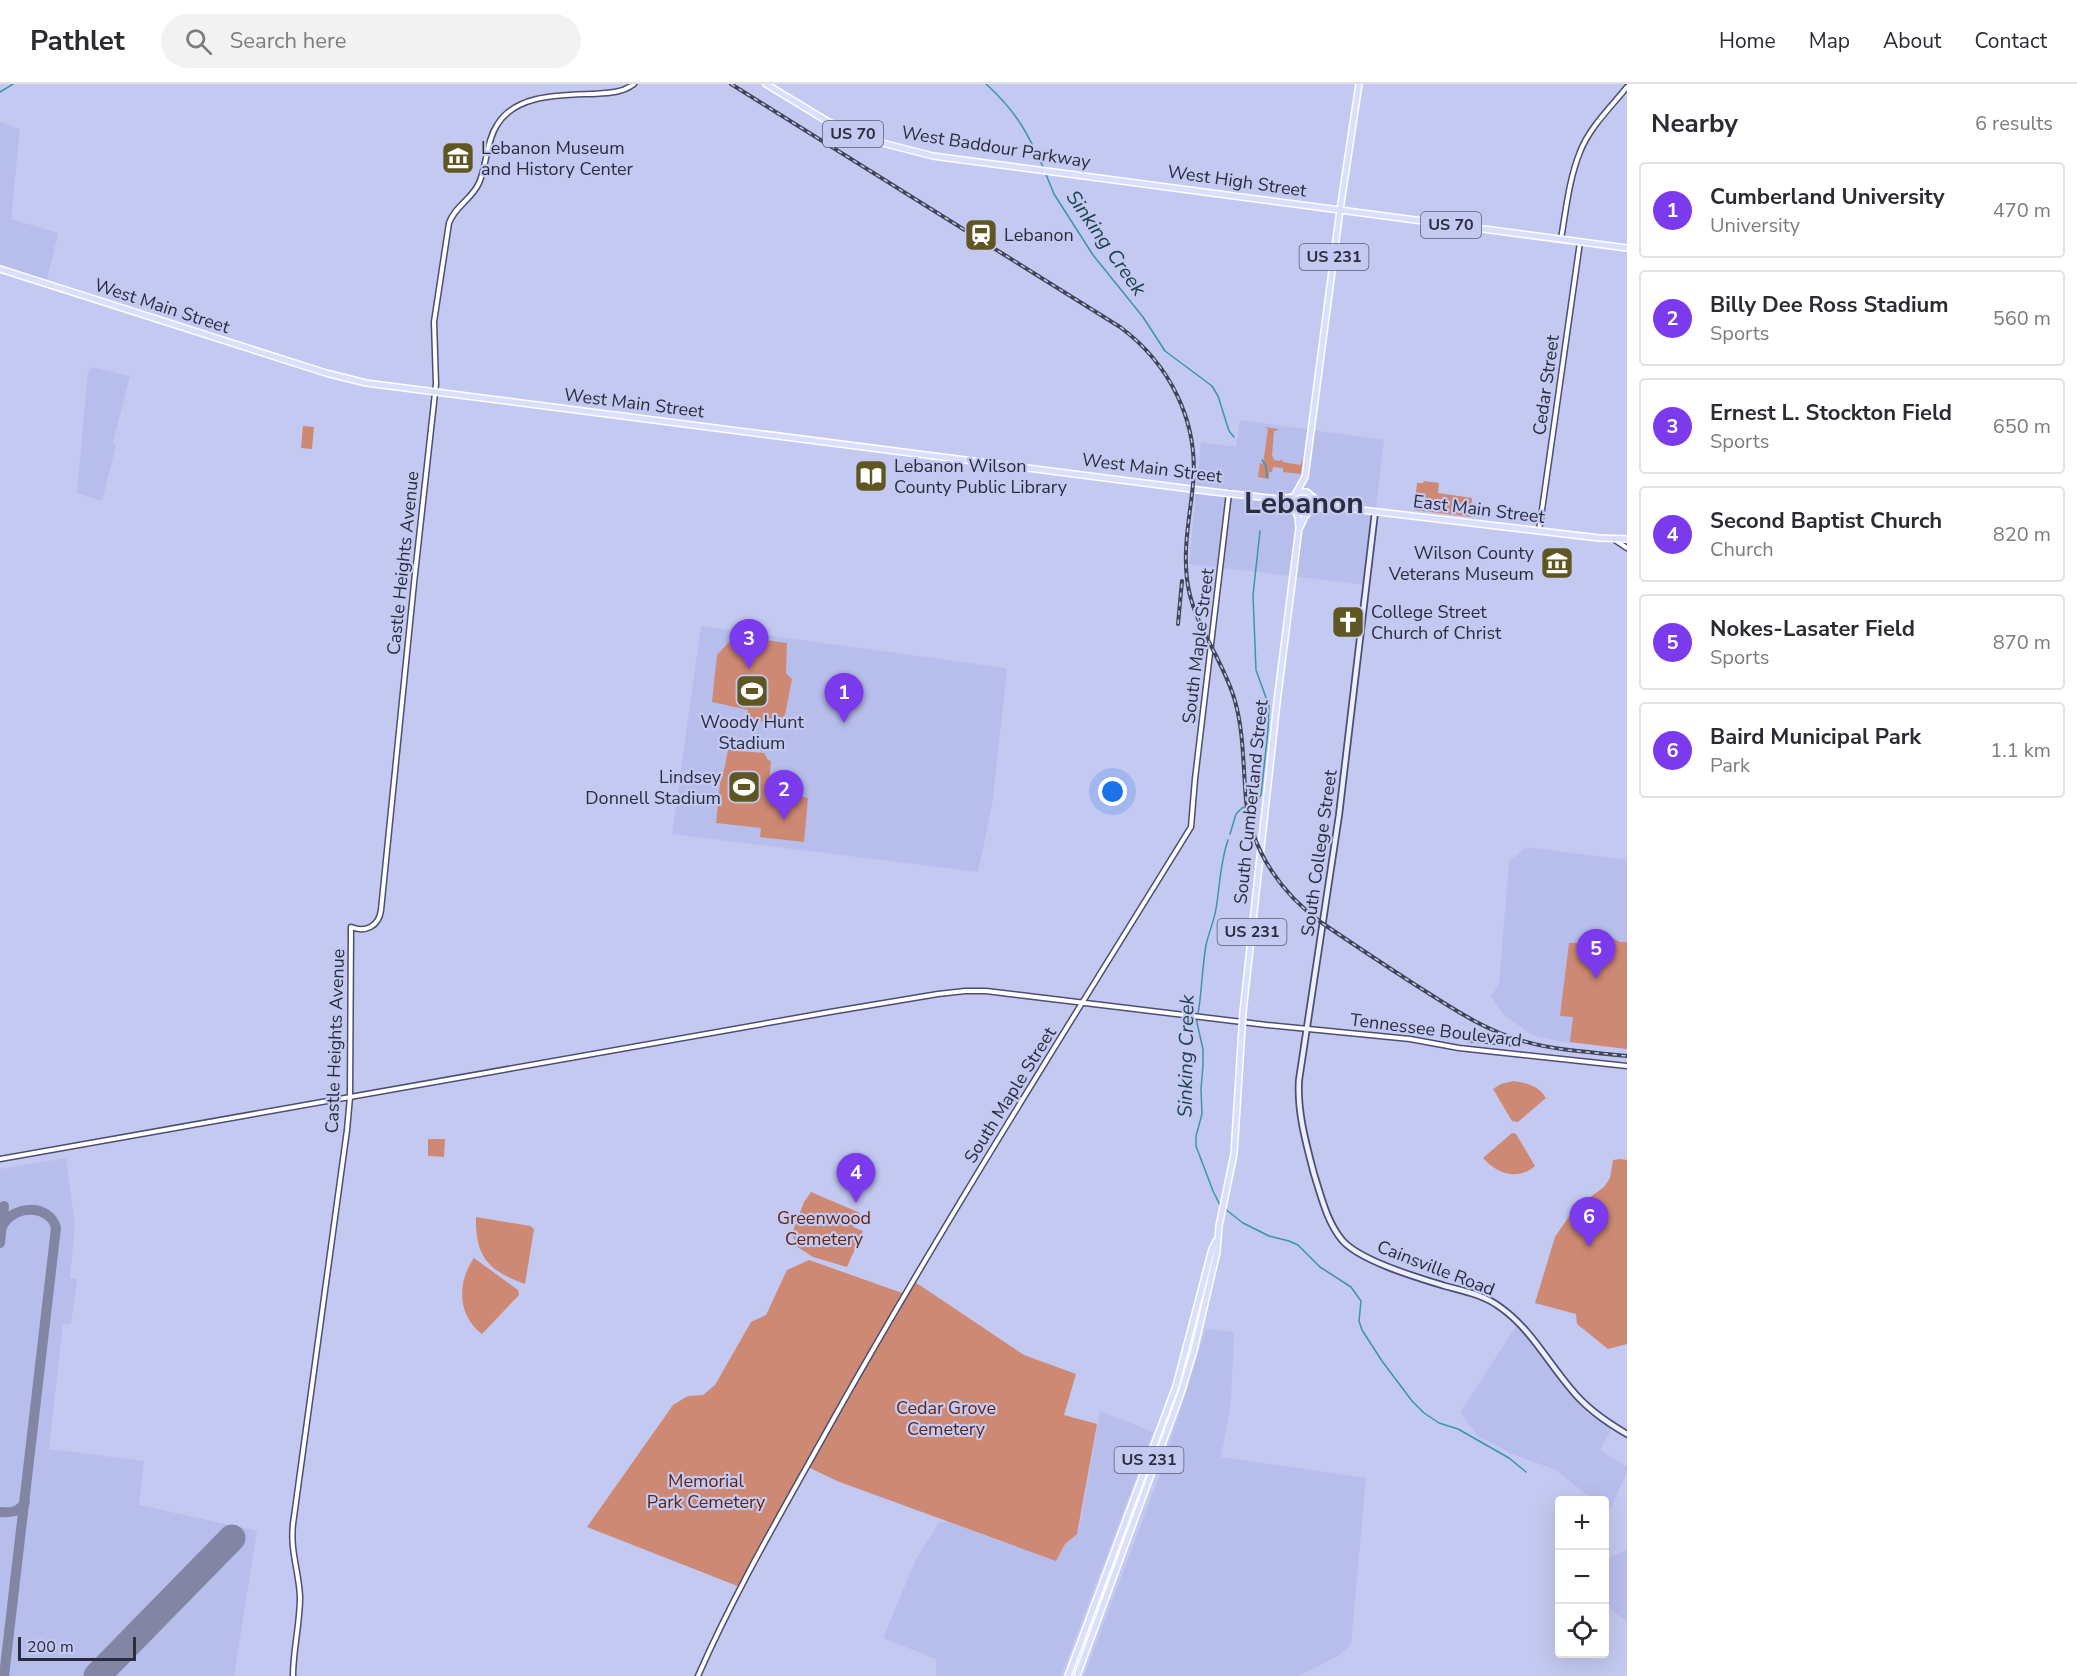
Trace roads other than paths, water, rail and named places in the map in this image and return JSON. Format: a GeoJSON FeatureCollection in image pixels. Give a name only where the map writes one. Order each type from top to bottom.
{"type":"FeatureCollection","features":[{"type":"Feature","properties":{"kind":"main road","name":"West Baddour Parkway"},"geometry":{"type":"LineString","coordinates":[[766,84],[814,114],[863,138],[933,156],[1129,182]]}},
{"type":"Feature","properties":{"kind":"main road","name":"US 231"},"geometry":{"type":"LineString","coordinates":[[1294,509],[1292,497],[1298,492],[1305,477],[1359,84]]}},
{"type":"Feature","properties":{"kind":"main road","name":"West High Street"},"geometry":{"type":"LineString","coordinates":[[1129,182],[1340,210]]}},
{"type":"Feature","properties":{"kind":"main road","name":"US 70"},"geometry":{"type":"LineString","coordinates":[[1340,210],[1627,248]]}},
{"type":"Feature","properties":{"kind":"main road","name":"West Main Street"},"geometry":{"type":"LineString","coordinates":[[0,269],[326,373],[366,383],[1279,500],[1292,497]]}},
{"type":"Feature","properties":{"kind":"main road","name":"US 231"},"geometry":{"type":"LineString","coordinates":[[1305,477],[1314,505],[1310,511]]}},
{"type":"Feature","properties":{"kind":"main road"},"geometry":{"type":"LineString","coordinates":[[1298,492],[1304,491],[1311,495]]}},
{"type":"Feature","properties":{"kind":"main road","name":"East Main Street"},"geometry":{"type":"LineString","coordinates":[[1311,495],[1328,506]]}},
{"type":"Feature","properties":{"kind":"main road","name":"West Main Street"},"geometry":{"type":"LineString","coordinates":[[1279,500],[1294,509]]}},
{"type":"Feature","properties":{"kind":"main road","name":"East Main Street"},"geometry":{"type":"LineString","coordinates":[[1310,511],[1328,506],[1627,539]]}},
{"type":"Feature","properties":{"kind":"main road"},"geometry":{"type":"LineString","coordinates":[[1294,509],[1302,514],[1310,511]]}},
{"type":"Feature","properties":{"kind":"main road","name":"South Cumberland Street"},"geometry":{"type":"LineString","coordinates":[[1077,1676],[1181,1393],[1217,1252],[1217,1240],[1234,1154],[1243,1022],[1277,702],[1299,528],[1298,517],[1294,509]]}},
{"type":"Feature","properties":{"kind":"main road"},"geometry":{"type":"LineString","coordinates":[[1299,528],[1310,511]]}},
{"type":"Feature","properties":{"kind":"main road","name":"South College Street"},"geometry":{"type":"LineString","coordinates":[[1321,1196],[1303,1130],[1298,1097],[1339,815],[1376,512]]}},
{"type":"Feature","properties":{"kind":"main road","name":"Cainsville Road"},"geometry":{"type":"LineString","coordinates":[[1321,1196],[1336,1232],[1347,1245],[1386,1266],[1474,1293],[1499,1306],[1526,1328],[1572,1390],[1586,1405],[1627,1434]]}},
{"type":"Feature","properties":{"kind":"main road","name":"South Cumberland Street"},"geometry":{"type":"LineString","coordinates":[[1068,1676],[1176,1386],[1212,1249],[1217,1240]]}},
{"type":"Feature","properties":{"kind":"street"},"geometry":{"type":"LineString","coordinates":[[435,393],[434,322],[449,223],[453,213],[469,198],[479,183],[497,124],[512,109],[529,101],[572,94],[621,91],[634,84]]}},
{"type":"Feature","properties":{"kind":"street"},"geometry":{"type":"LineString","coordinates":[[1561,240],[1572,178],[1580,151],[1590,134],[1627,87]]}},
{"type":"Feature","properties":{"kind":"street","name":"Cedar Street"},"geometry":{"type":"LineString","coordinates":[[1539,531],[1580,242]]}},
{"type":"Feature","properties":{"kind":"street","name":"Castle Heights Avenue"},"geometry":{"type":"LineString","coordinates":[[292,1676],[300,1601],[292,1554],[293,1524],[329,1251],[342,1178],[350,1097],[351,927],[357,929],[373,926],[379,921],[381,910],[435,393]]}},
{"type":"Feature","properties":{"kind":"street","name":"South Maple Street"},"geometry":{"type":"LineString","coordinates":[[698,1676],[737,1595],[886,1325],[1191,827],[1229,493]]}},
{"type":"Feature","properties":{"kind":"street"},"geometry":{"type":"LineString","coordinates":[[1614,539],[1627,548]]}},
{"type":"Feature","properties":{"kind":"street","name":"Tennessee Boulevard"},"geometry":{"type":"LineString","coordinates":[[0,1159],[938,994],[979,991],[1410,1039],[1459,1048],[1627,1066]]}},
{"type":"Feature","properties":{"kind":"waterway","name":"Sinking Creek"},"geometry":{"type":"LineString","coordinates":[[0,92],[13,84]]}},
{"type":"Feature","properties":{"kind":"waterway","name":"Sinking Creek"},"geometry":{"type":"LineString","coordinates":[[986,84],[1020,122],[1043,167]]}},
{"type":"Feature","properties":{"kind":"waterway","name":"Sinking Creek"},"geometry":{"type":"LineString","coordinates":[[1045,172],[1054,194],[1093,255],[1143,317],[1165,351],[1212,386],[1218,396],[1229,431],[1234,437]]}},
{"type":"Feature","properties":{"kind":"waterway","name":"Sinking Creek"},"geometry":{"type":"LineString","coordinates":[[1262,460],[1266,466],[1267,477]]}},
{"type":"Feature","properties":{"kind":"waterway","name":"Sinking Creek"},"geometry":{"type":"LineString","coordinates":[[1230,834],[1236,814],[1242,808],[1253,805],[1261,795],[1268,730],[1269,706],[1256,670],[1253,595],[1260,531]]}},
{"type":"Feature","properties":{"kind":"waterway","name":"Sinking Creek"},"geometry":{"type":"LineString","coordinates":[[1198,1014],[1206,945],[1215,913],[1228,840]]}},
{"type":"Feature","properties":{"kind":"waterway","name":"Sinking Creek"},"geometry":{"type":"LineString","coordinates":[[1197,1019],[1203,1049],[1203,1065],[1202,1114],[1196,1136],[1196,1146],[1220,1205]]}},
{"type":"Feature","properties":{"kind":"waterway","name":"Sinking Creek"},"geometry":{"type":"LineString","coordinates":[[1224,1208],[1243,1223],[1269,1236],[1298,1245],[1320,1267],[1351,1287],[1361,1301],[1359,1321],[1362,1330],[1412,1401],[1439,1423],[1458,1429],[1509,1458],[1526,1472]]}},
{"type":"Feature","properties":{"kind":"railway"},"geometry":{"type":"LineString","coordinates":[[731,84],[1120,327],[1138,342],[1167,377],[1186,417],[1194,461],[1186,555],[1190,595],[1201,626],[1230,685],[1235,701],[1242,738],[1246,800],[1254,837],[1271,870],[1294,899],[1322,923],[1379,961],[1453,1009],[1494,1031],[1549,1047],[1627,1056]]}},
{"type":"Feature","properties":{"kind":"railway"},"geometry":{"type":"LineString","coordinates":[[1178,624],[1182,581]]}},
{"type":"Feature","properties":{"kind":"railway"},"geometry":{"type":"LineString","coordinates":[[1466,1040],[1517,1045]]}},
{"type":"Feature","properties":{"kind":"place","name":"Lebanon Museum and History Center"},"geometry":{"type":"Point","coordinates":[458,158]}},
{"type":"Feature","properties":{"kind":"place","name":"Lebanon"},"geometry":{"type":"Point","coordinates":[981,235]}},
{"type":"Feature","properties":{"kind":"place","name":"Lebanon Wilson County Public Library"},"geometry":{"type":"Point","coordinates":[871,476]}},
{"type":"Feature","properties":{"kind":"place","name":"Wilson County Veterans Museum"},"geometry":{"type":"Point","coordinates":[1557,563]}},
{"type":"Feature","properties":{"kind":"place","name":"College Street Church of Christ"},"geometry":{"type":"Point","coordinates":[1348,622]}},
{"type":"Feature","properties":{"kind":"place","name":"Ernest L. Stockton Field"},"geometry":{"type":"Point","coordinates":[749,669]}},
{"type":"Feature","properties":{"kind":"place","name":"Woody Hunt Stadium"},"geometry":{"type":"Point","coordinates":[752,691]}},
{"type":"Feature","properties":{"kind":"place","name":"Cumberland University"},"geometry":{"type":"Point","coordinates":[844,723]}},
{"type":"Feature","properties":{"kind":"place","name":"Lindsey Donnell Stadium"},"geometry":{"type":"Point","coordinates":[744,787]}},
{"type":"Feature","properties":{"kind":"place","name":"Billy Dee Ross Stadium"},"geometry":{"type":"Point","coordinates":[784,820]}},
{"type":"Feature","properties":{"kind":"place","name":"Nokes-Lasater Field"},"geometry":{"type":"Point","coordinates":[1596,979]}},
{"type":"Feature","properties":{"kind":"place","name":"Second Baptist Church"},"geometry":{"type":"Point","coordinates":[856,1203]}},
{"type":"Feature","properties":{"kind":"place","name":"Baird Municipal Park"},"geometry":{"type":"Point","coordinates":[1589,1247]}},
{"type":"Feature","properties":{"kind":"district","name":"Lebanon"},"geometry":{"type":"Point","coordinates":[1304,503]}},
{"type":"Feature","properties":{"kind":"park label","name":"Greenwood Cemetery"},"geometry":{"type":"Point","coordinates":[824,1228]}},
{"type":"Feature","properties":{"kind":"park label","name":"Cedar Grove Cemetery"},"geometry":{"type":"Point","coordinates":[946,1418]}},
{"type":"Feature","properties":{"kind":"park label","name":"Memorial Park Cemetery"},"geometry":{"type":"Point","coordinates":[706,1491]}}]}
